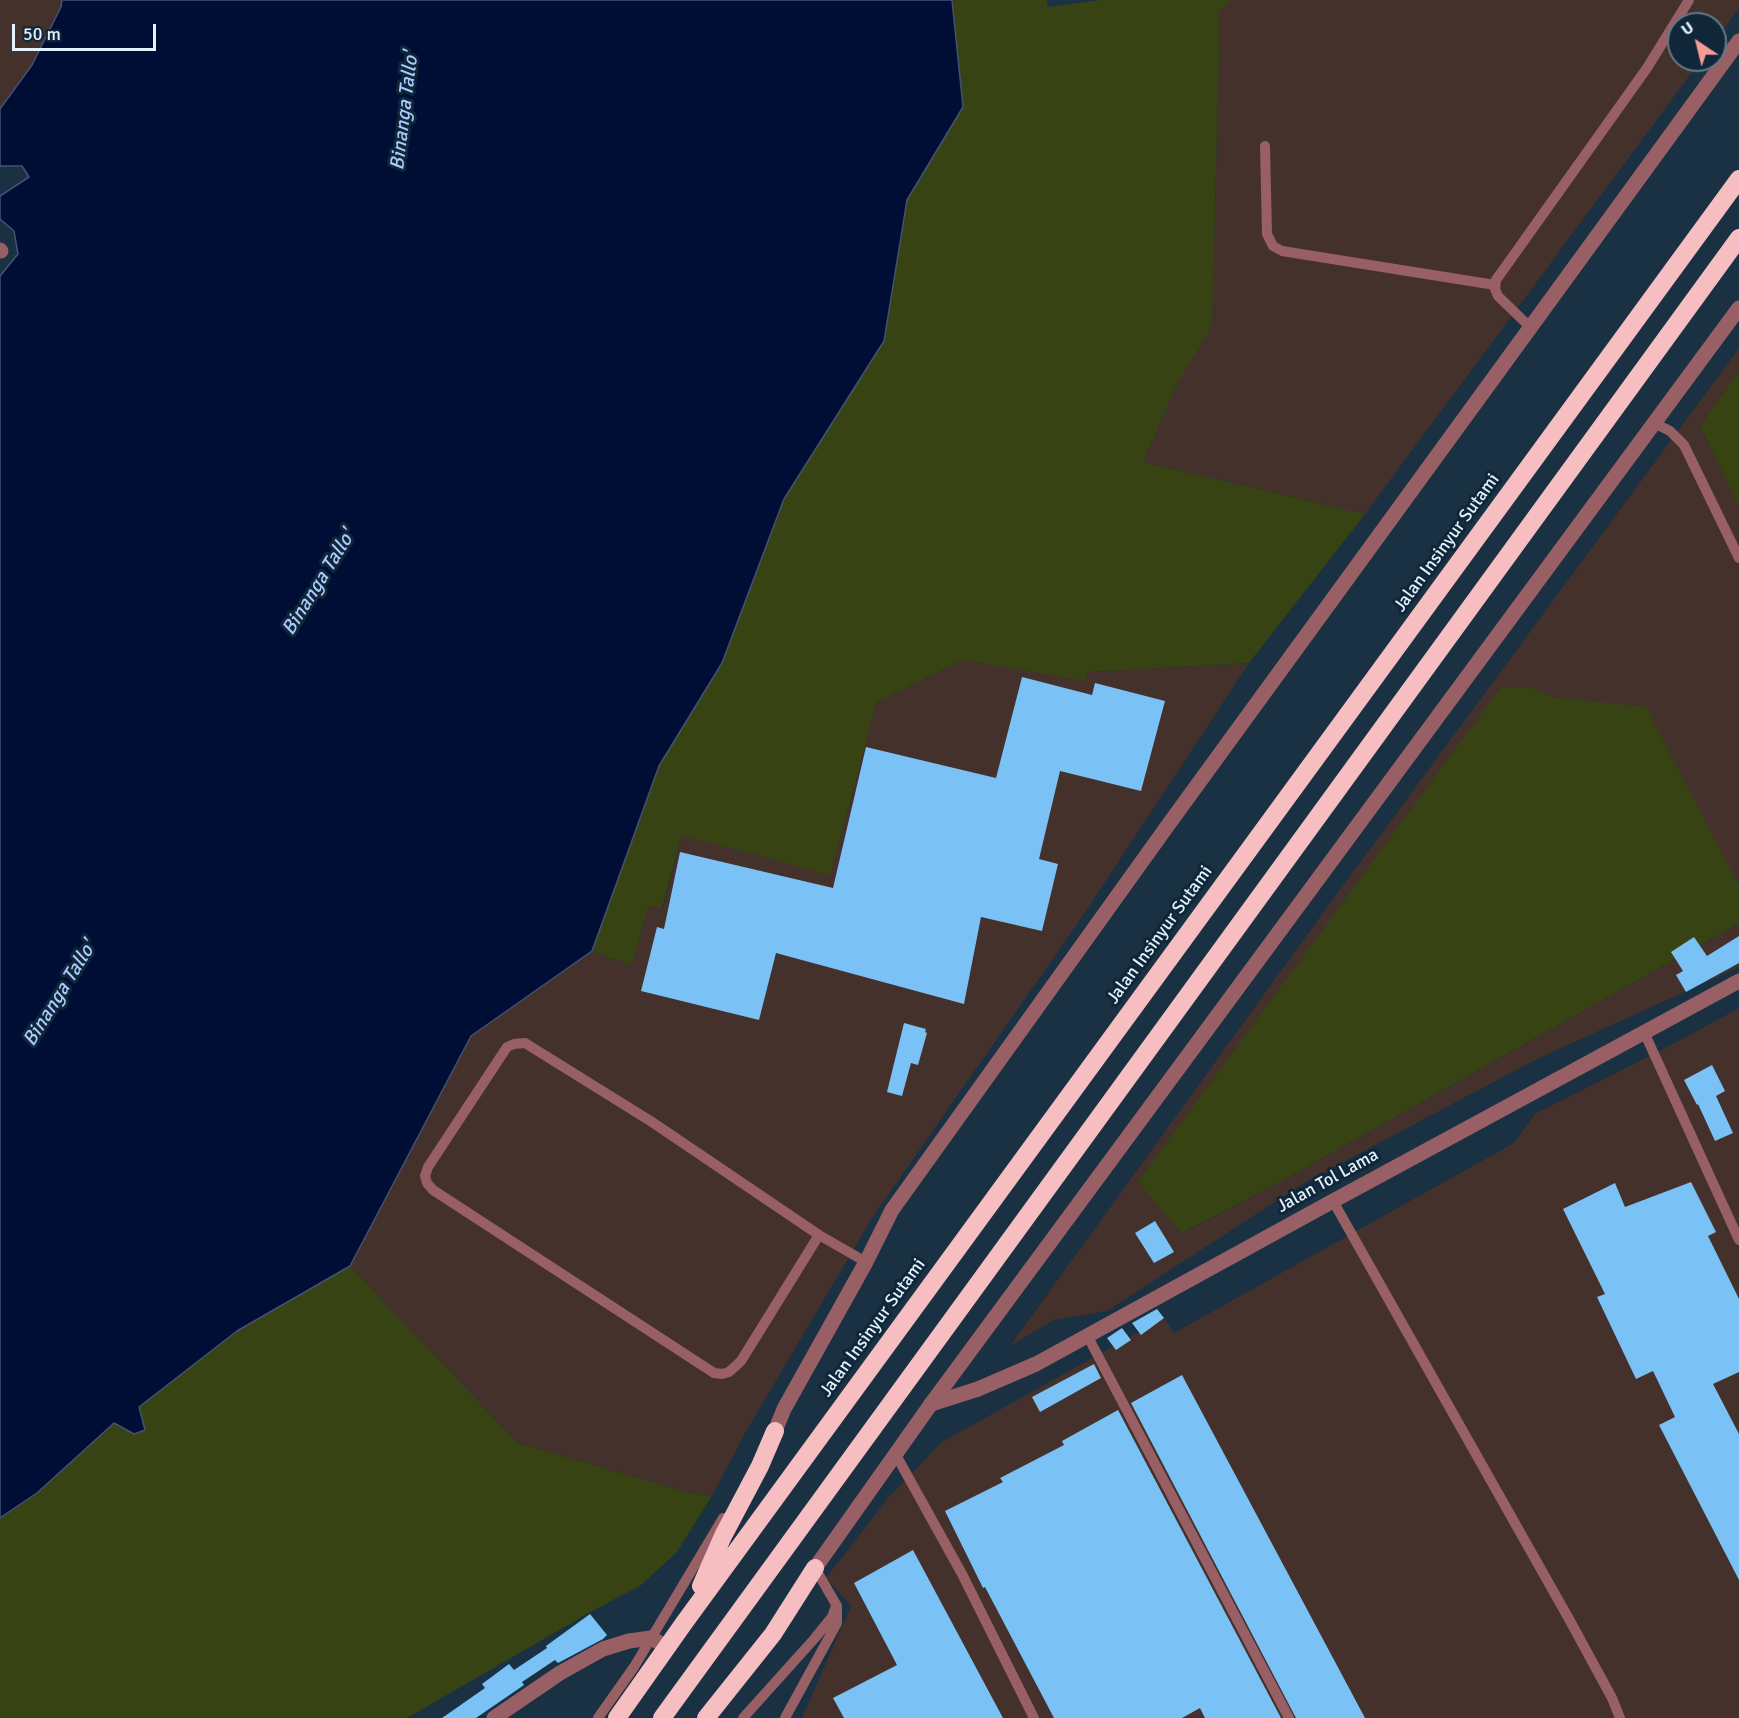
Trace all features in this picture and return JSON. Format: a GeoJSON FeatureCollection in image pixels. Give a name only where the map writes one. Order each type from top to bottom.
{"type":"FeatureCollection","features":[{"type":"Feature","properties":{"kind":"highway","name":"Jalan Insinyur Sutami"},"geometry":{"type":"LineString","coordinates":[[617,1718],[659,1643],[684,1623],[1739,179]]}},
{"type":"Feature","properties":{"kind":"highway"},"geometry":{"type":"LineString","coordinates":[[662,1718],[1739,238]]}},
{"type":"Feature","properties":{"kind":"highway"},"geometry":{"type":"LineString","coordinates":[[684,1623],[723,1536],[760,1466],[775,1431]]}},
{"type":"Feature","properties":{"kind":"highway"},"geometry":{"type":"LineString","coordinates":[[706,1718],[773,1634],[815,1568]]}},
{"type":"Feature","properties":{"kind":"street"},"geometry":{"type":"LineString","coordinates":[[775,1431],[784,1409],[866,1262],[892,1210],[1171,821],[1739,41]]}},
{"type":"Feature","properties":{"kind":"street"},"geometry":{"type":"LineString","coordinates":[[815,1568],[931,1404],[1739,308]]}},
{"type":"Feature","properties":{"kind":"street","name":"Jalan Tol Lama"},"geometry":{"type":"LineString","coordinates":[[931,1404],[978,1389],[1026,1369],[1739,981]]}},
{"type":"Feature","properties":{"kind":"street"},"geometry":{"type":"LineString","coordinates":[[494,1718],[593,1654],[620,1644],[659,1643]]}},
{"type":"Feature","properties":{"kind":"lane"},"geometry":{"type":"LineString","coordinates":[[1531,328],[1498,296],[1496,280],[1647,68],[1689,0]]}},
{"type":"Feature","properties":{"kind":"lane"},"geometry":{"type":"LineString","coordinates":[[1265,146],[1267,234],[1274,246],[1281,251],[1495,285]]}},
{"type":"Feature","properties":{"kind":"lane"},"geometry":{"type":"LineString","coordinates":[[1654,423],[1670,431],[1684,445],[1739,558]]}},
{"type":"Feature","properties":{"kind":"lane"},"geometry":{"type":"LineString","coordinates":[[1644,1032],[1739,1240]]}},
{"type":"Feature","properties":{"kind":"lane"},"geometry":{"type":"LineString","coordinates":[[819,1235],[741,1361],[735,1368],[722,1374],[714,1373],[433,1190],[427,1184],[425,1176],[428,1167],[507,1047],[525,1042],[652,1122],[819,1235],[866,1262]]}},
{"type":"Feature","properties":{"kind":"lane"},"geometry":{"type":"LineString","coordinates":[[1333,1201],[1569,1619],[1612,1698],[1620,1718]]}},
{"type":"Feature","properties":{"kind":"lane"},"geometry":{"type":"LineString","coordinates":[[1087,1335],[1289,1718]]}},
{"type":"Feature","properties":{"kind":"lane"},"geometry":{"type":"LineString","coordinates":[[598,1718],[634,1666],[659,1643],[775,1431]]}},
{"type":"Feature","properties":{"kind":"lane"},"geometry":{"type":"LineString","coordinates":[[896,1455],[962,1574],[1034,1718]]}},
{"type":"Feature","properties":{"kind":"lane"},"geometry":{"type":"LineString","coordinates":[[785,1718],[835,1631],[838,1616],[837,1606],[815,1568]]}},
{"type":"Feature","properties":{"kind":"lane"},"geometry":{"type":"LineString","coordinates":[[743,1718],[815,1638],[832,1617],[837,1606]]}},
{"type":"Feature","properties":{"kind":"shaded area"},"geometry":{"type":"Polygon","coordinates":[[[0,0],[62,0],[61,11],[32,65],[0,109],[0,0]]]}},
{"type":"Feature","properties":{"kind":"shaded area"},"geometry":{"type":"Polygon","coordinates":[[[1233,0],[1739,0],[1739,8],[1727,24],[1727,12],[1667,12],[1667,72],[1692,72],[1365,514],[1143,462],[1177,385],[1212,327],[1220,10],[1233,0]]]}},
{"type":"Feature","properties":{"kind":"shaded area"},"geometry":{"type":"Polygon","coordinates":[[[1739,348],[1739,371],[1700,426],[1739,507],[1739,886],[1646,708],[1553,697],[1532,688],[1138,1182],[1183,1233],[1280,1182],[1739,923],[1739,967],[1535,1060],[1304,1183],[1107,1311],[1054,1320],[1010,1346],[1320,917],[1739,348]]]}},
{"type":"Feature","properties":{"kind":"shaded area"},"geometry":{"type":"Polygon","coordinates":[[[963,660],[1086,680],[1088,672],[1249,663],[1082,917],[872,1218],[744,1435],[712,1496],[694,1494],[518,1443],[350,1266],[471,1036],[592,951],[632,966],[648,907],[663,908],[682,835],[872,719],[877,702],[963,660]]]}},
{"type":"Feature","properties":{"kind":"shaded area"},"geometry":{"type":"Polygon","coordinates":[[[1739,1008],[1739,1718],[802,1718],[851,1606],[826,1578],[888,1498],[942,1442],[1164,1318],[1174,1333],[1514,1143],[1535,1114],[1739,1008]]]}},
{"type":"Feature","properties":{"kind":"green space"},"geometry":{"type":"Polygon","coordinates":[[[952,0],[1047,0],[1048,7],[1101,0],[1233,0],[1220,10],[1212,327],[1177,385],[1143,462],[1365,514],[1249,663],[1088,672],[1086,681],[963,660],[877,702],[830,875],[682,835],[662,908],[648,907],[632,966],[592,951],[659,766],[722,663],[784,499],[884,341],[907,200],[963,106],[952,0]]]}},
{"type":"Feature","properties":{"kind":"green space"},"geometry":{"type":"Polygon","coordinates":[[[1739,371],[1739,507],[1700,426],[1739,371]]]}},
{"type":"Feature","properties":{"kind":"green space"},"geometry":{"type":"Polygon","coordinates":[[[1501,687],[1532,688],[1553,697],[1646,707],[1739,886],[1739,923],[1280,1182],[1182,1233],[1138,1182],[1501,687]]]}},
{"type":"Feature","properties":{"kind":"green space"},"geometry":{"type":"Polygon","coordinates":[[[350,1266],[518,1443],[694,1494],[712,1496],[677,1552],[640,1586],[407,1718],[0,1718],[0,1518],[37,1493],[115,1422],[134,1434],[139,1407],[237,1331],[350,1266]]]}},
{"type":"Feature","properties":{"kind":"water","name":"Binanga Tallo'"},"geometry":{"type":"Polygon","coordinates":[[[62,0],[952,0],[963,107],[907,200],[884,341],[784,499],[722,663],[659,766],[592,951],[471,1036],[350,1266],[237,1331],[139,1407],[145,1430],[134,1434],[114,1423],[37,1493],[0,1518],[0,276],[18,254],[14,231],[0,219],[0,196],[29,177],[22,166],[0,166],[0,109],[32,65],[61,7],[62,0]]]}},
{"type":"Feature","properties":{"kind":"building"},"geometry":{"type":"Polygon","coordinates":[[[1022,677],[1092,695],[1095,683],[1165,701],[1141,791],[1060,771],[1039,859],[1058,864],[1042,931],[981,917],[964,1004],[776,953],[759,1020],[641,991],[657,927],[664,929],[680,852],[833,888],[866,747],[996,778],[1022,677]]]}},
{"type":"Feature","properties":{"kind":"building"},"geometry":{"type":"Polygon","coordinates":[[[1739,936],[1739,963],[1686,992],[1676,975],[1683,971],[1671,952],[1694,937],[1707,956],[1739,936]]]}},
{"type":"Feature","properties":{"kind":"building"},"geometry":{"type":"Polygon","coordinates":[[[904,1023],[926,1029],[927,1033],[918,1065],[911,1063],[902,1096],[887,1092],[904,1023]]]}},
{"type":"Feature","properties":{"kind":"building"},"geometry":{"type":"Polygon","coordinates":[[[1712,1065],[1725,1091],[1716,1096],[1733,1133],[1715,1141],[1684,1080],[1712,1065]]]}},
{"type":"Feature","properties":{"kind":"building"},"geometry":{"type":"Polygon","coordinates":[[[1691,1182],[1716,1232],[1708,1236],[1739,1299],[1739,1372],[1713,1384],[1739,1434],[1739,1580],[1659,1425],[1675,1417],[1653,1371],[1636,1379],[1597,1297],[1605,1294],[1563,1209],[1615,1183],[1625,1207],[1691,1182]]]}},
{"type":"Feature","properties":{"kind":"building"},"geometry":{"type":"Polygon","coordinates":[[[1155,1221],[1174,1252],[1154,1263],[1135,1233],[1155,1221]]]}},
{"type":"Feature","properties":{"kind":"building"},"geometry":{"type":"Polygon","coordinates":[[[1157,1309],[1164,1318],[1141,1335],[1132,1323],[1157,1309]]]}},
{"type":"Feature","properties":{"kind":"building"},"geometry":{"type":"Polygon","coordinates":[[[1122,1328],[1131,1340],[1116,1350],[1107,1338],[1122,1328]]]}},
{"type":"Feature","properties":{"kind":"building"},"geometry":{"type":"Polygon","coordinates":[[[1094,1364],[1101,1378],[1040,1412],[1032,1397],[1094,1364]]]}},
{"type":"Feature","properties":{"kind":"building"},"geometry":{"type":"Polygon","coordinates":[[[1182,1375],[1365,1718],[1296,1718],[1131,1403],[1182,1375]]]}},
{"type":"Feature","properties":{"kind":"building"},"geometry":{"type":"Polygon","coordinates":[[[1118,1410],[1281,1718],[1205,1718],[1200,1708],[1182,1718],[1054,1718],[985,1587],[983,1588],[945,1511],[1003,1482],[1000,1478],[1064,1445],[1062,1441],[1118,1410]]]}},
{"type":"Feature","properties":{"kind":"building"},"geometry":{"type":"Polygon","coordinates":[[[913,1550],[1003,1718],[844,1718],[833,1698],[897,1665],[854,1583],[913,1550]]]}},
{"type":"Feature","properties":{"kind":"building"},"geometry":{"type":"Polygon","coordinates":[[[590,1614],[607,1635],[603,1639],[558,1663],[555,1660],[522,1682],[524,1685],[476,1718],[442,1718],[485,1688],[482,1684],[509,1664],[514,1670],[547,1648],[546,1646],[590,1614]]]}}]}
